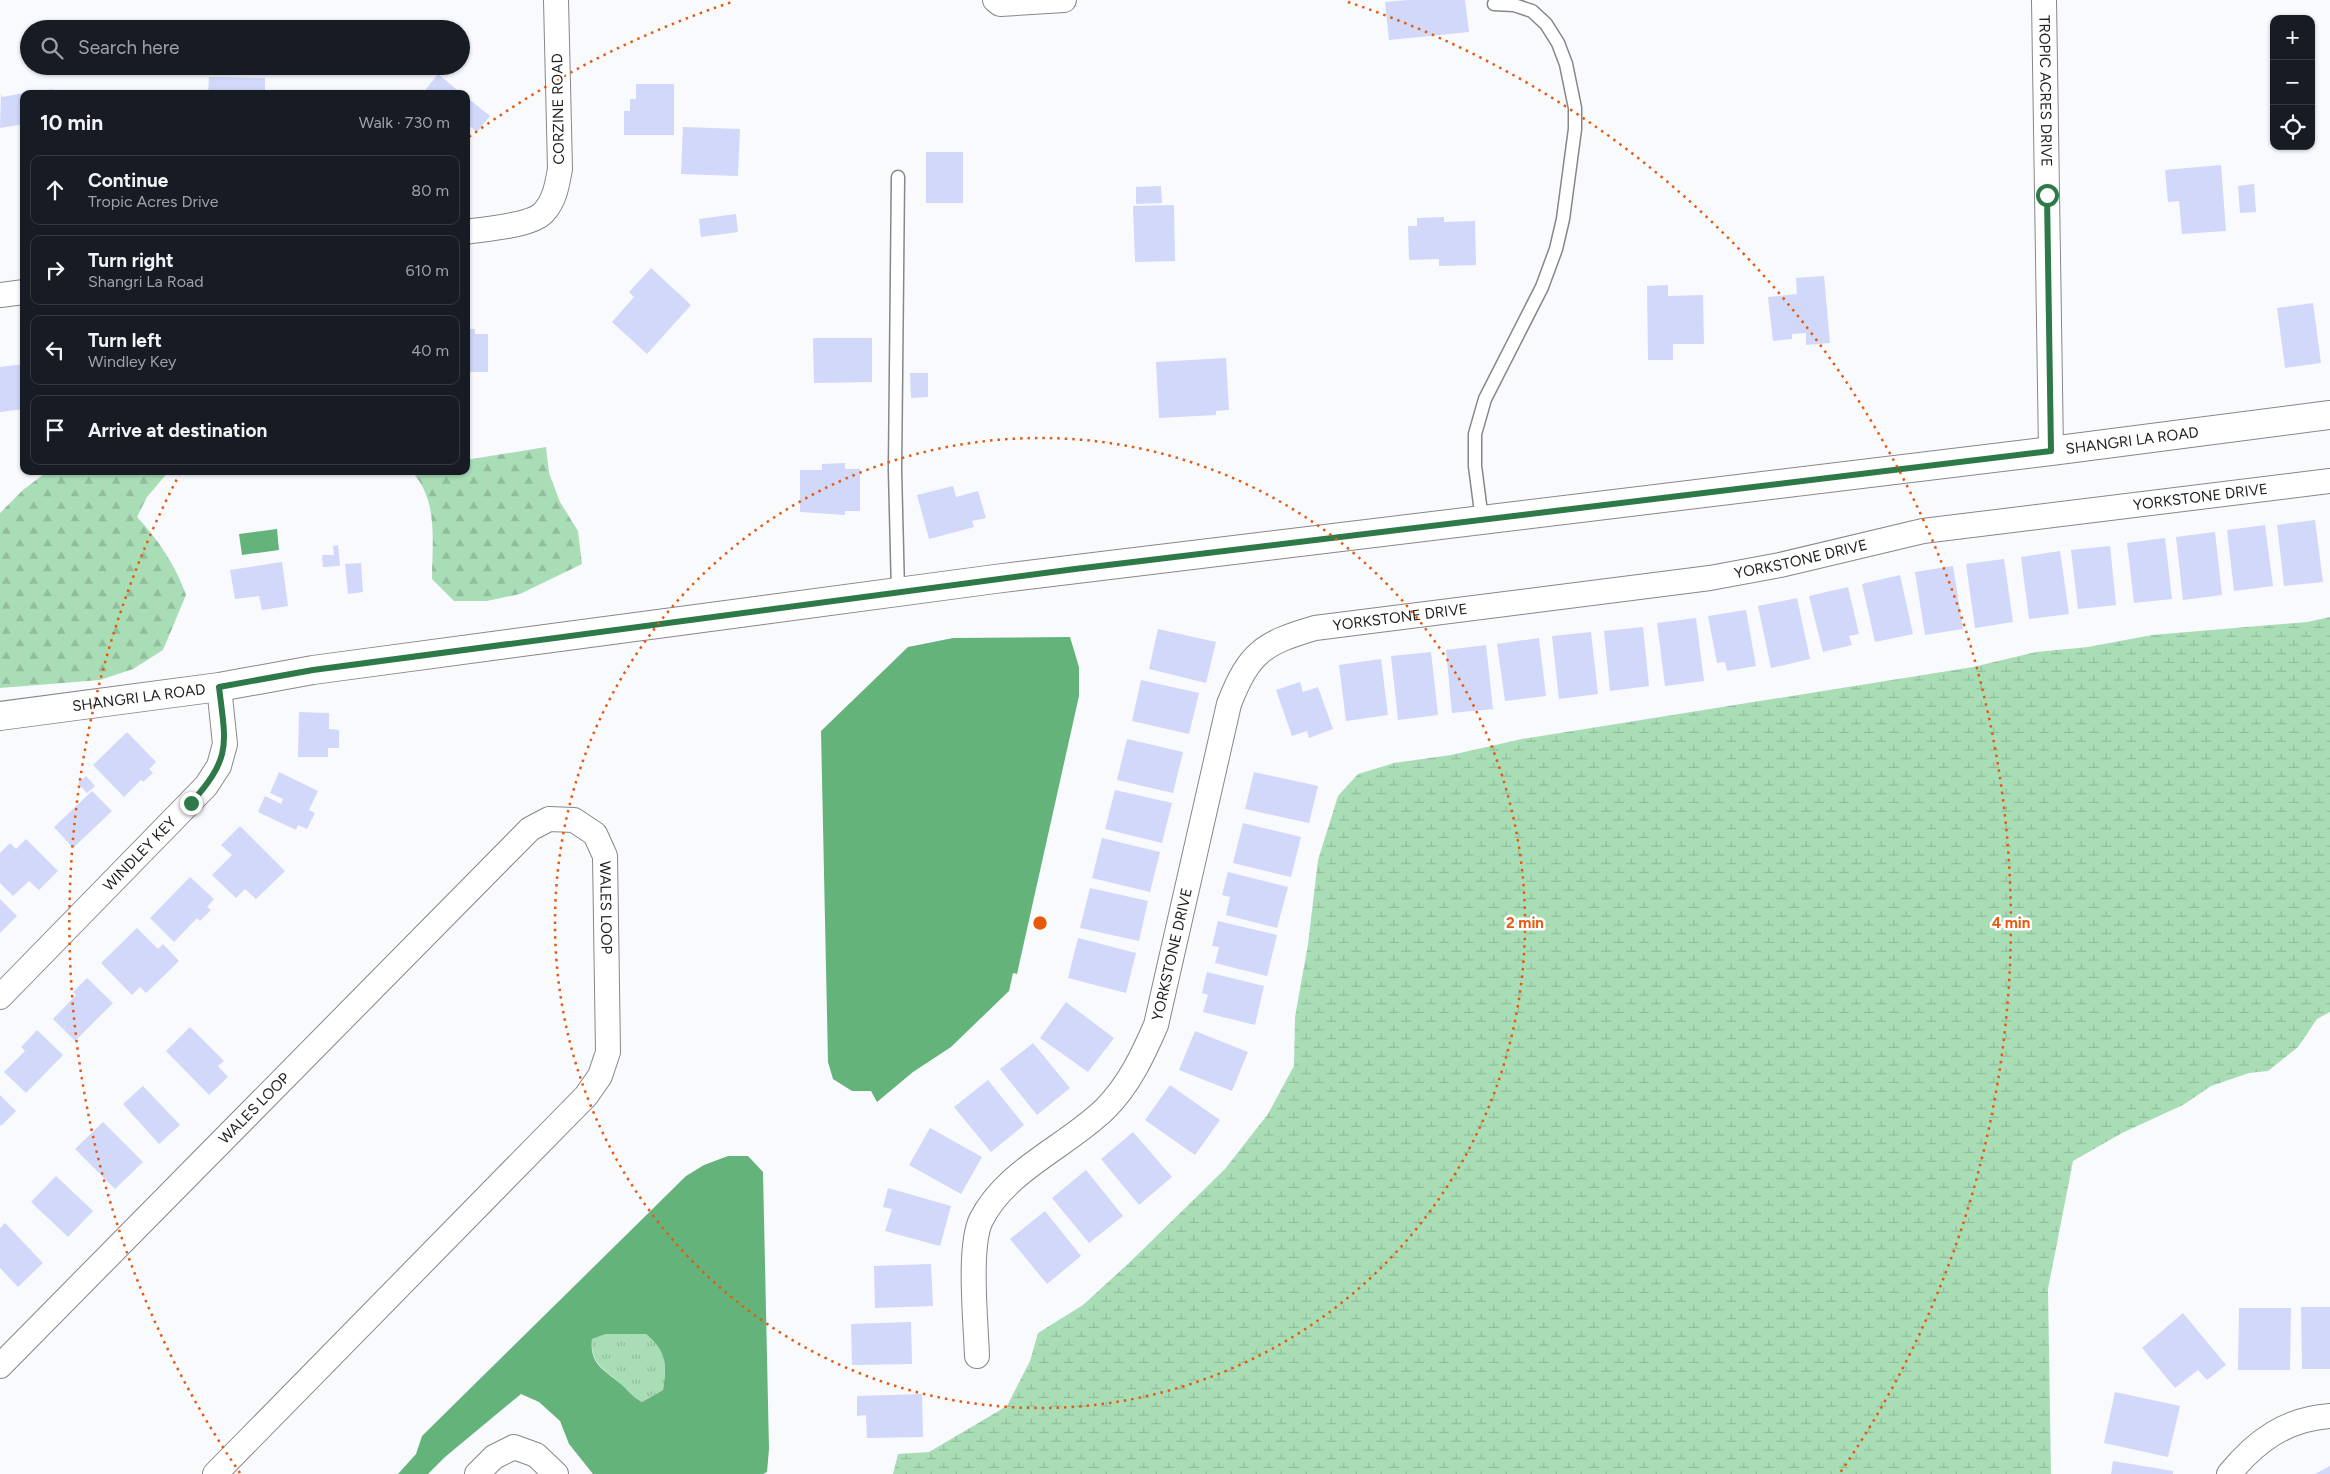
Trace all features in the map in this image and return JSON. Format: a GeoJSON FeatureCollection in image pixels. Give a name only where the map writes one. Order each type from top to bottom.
{"type":"FeatureCollection","features":[{"type":"Feature","properties":{"kind":"street","name":"CORZINE ROAD"},"geometry":{"type":"LineString","coordinates":[[470,231],[516,225],[543,214],[556,193],[560,169],[556,0]]}},
{"type":"Feature","properties":{"kind":"street"},"geometry":{"type":"LineString","coordinates":[[995,0],[1000,4],[1064,0]]}},
{"type":"Feature","properties":{"kind":"street","name":"TROPIC ACRES DRIVE"},"geometry":{"type":"LineString","coordinates":[[2044,0],[2051,451]]}},
{"type":"Feature","properties":{"kind":"street"},"geometry":{"type":"LineString","coordinates":[[0,294],[20,292]]}},
{"type":"Feature","properties":{"kind":"street","name":"SHANGRI LA ROAD"},"geometry":{"type":"LineString","coordinates":[[0,716],[219,687],[313,670],[898,592],[2051,451],[2330,415]]}},
{"type":"Feature","properties":{"kind":"street","name":"YORKSTONE DRIVE"},"geometry":{"type":"LineString","coordinates":[[977,1356],[974,1255],[981,1221],[1004,1188],[1104,1109],[1124,1087],[1140,1061],[1156,1025],[1229,704],[1239,678],[1257,654],[1282,638],[1315,628],[1710,578],[1780,565],[1923,531],[2330,481]]}},
{"type":"Feature","properties":{"kind":"street","name":"WINDLEY KEY"},"geometry":{"type":"LineString","coordinates":[[0,997],[206,786],[219,766],[225,744],[219,687]]}},
{"type":"Feature","properties":{"kind":"street","name":"WALES LOOP"},"geometry":{"type":"LineString","coordinates":[[0,1366],[530,830],[549,819],[574,820],[594,834],[605,856],[608,1052],[600,1076],[586,1096],[215,1474]]}},
{"type":"Feature","properties":{"kind":"street"},"geometry":{"type":"LineString","coordinates":[[2229,1474],[2260,1440],[2279,1429],[2321,1416],[2330,1416]]}},
{"type":"Feature","properties":{"kind":"street"},"geometry":{"type":"LineString","coordinates":[[478,1474],[494,1457],[514,1447],[536,1455],[556,1474]]}},
{"type":"Feature","properties":{"kind":"lane"},"geometry":{"type":"LineString","coordinates":[[1482,520],[1475,466],[1475,434],[1485,399],[1542,287],[1556,250],[1563,219],[1575,130],[1574,108],[1566,64],[1558,43],[1546,24],[1532,11],[1514,5],[1494,4]]}},
{"type":"Feature","properties":{"kind":"lane"},"geometry":{"type":"LineString","coordinates":[[898,177],[896,470],[898,592]]}},
{"type":"Feature","properties":{"kind":"green space"},"geometry":{"type":"Polygon","coordinates":[[[546,447],[549,473],[560,502],[578,531],[582,564],[520,594],[487,601],[454,601],[432,579],[433,536],[430,508],[420,482],[414,475],[470,475],[470,459],[546,447]]]}},
{"type":"Feature","properties":{"kind":"green space"},"geometry":{"type":"Polygon","coordinates":[[[43,475],[166,475],[147,497],[137,517],[166,553],[186,595],[163,650],[133,669],[100,680],[0,688],[0,513],[23,490],[43,475]]]}},
{"type":"Feature","properties":{"kind":"green space"},"geometry":{"type":"Polygon","coordinates":[[[2330,617],[2330,1012],[2317,1019],[2298,1047],[2268,1071],[2249,1073],[2211,1086],[2183,1105],[2122,1133],[2073,1161],[2048,1289],[2051,1474],[893,1474],[898,1454],[929,1452],[1007,1406],[1030,1361],[1038,1333],[1083,1305],[1130,1262],[1225,1169],[1268,1114],[1294,1066],[1295,1017],[1308,944],[1318,860],[1338,796],[1358,774],[1394,763],[1451,755],[1522,739],[1973,667],[2036,652],[2088,647],[2152,635],[2307,622],[2330,617]]]}},
{"type":"Feature","properties":{"kind":"green space"},"geometry":{"type":"Polygon","coordinates":[[[606,1334],[646,1334],[653,1340],[664,1359],[663,1390],[642,1402],[600,1366],[593,1355],[592,1339],[606,1334]]]}},
{"type":"Feature","properties":{"kind":"shaded area"},"geometry":{"type":"Polygon","coordinates":[[[277,529],[279,550],[242,555],[239,534],[277,529]]]}},
{"type":"Feature","properties":{"kind":"shaded area"},"geometry":{"type":"Polygon","coordinates":[[[1070,637],[1079,667],[1079,696],[1017,974],[1013,973],[1009,991],[951,1047],[913,1072],[877,1102],[871,1091],[852,1091],[833,1079],[828,1062],[821,731],[908,647],[953,638],[1070,637]]]}},
{"type":"Feature","properties":{"kind":"shaded area"},"geometry":{"type":"Polygon","coordinates":[[[728,1156],[748,1156],[763,1172],[769,1449],[767,1472],[763,1474],[593,1474],[569,1444],[560,1421],[539,1402],[521,1394],[445,1457],[428,1474],[398,1474],[416,1454],[422,1436],[686,1176],[704,1165],[728,1156]],[[606,1334],[592,1339],[593,1355],[596,1361],[604,1371],[642,1402],[663,1390],[665,1373],[662,1353],[646,1334],[606,1334]]]}},
{"type":"Feature","properties":{"kind":"building"},"geometry":{"type":"Polygon","coordinates":[[[1465,0],[1469,32],[1389,40],[1385,2],[1465,0]]]}},
{"type":"Feature","properties":{"kind":"building"},"geometry":{"type":"Polygon","coordinates":[[[439,75],[457,90],[425,90],[439,75]]]}},
{"type":"Feature","properties":{"kind":"building"},"geometry":{"type":"Polygon","coordinates":[[[209,77],[265,78],[265,90],[208,90],[209,77]]]}},
{"type":"Feature","properties":{"kind":"building"},"geometry":{"type":"Polygon","coordinates":[[[636,84],[674,84],[674,135],[624,135],[624,111],[630,111],[630,99],[636,99],[636,84]]]}},
{"type":"Feature","properties":{"kind":"building"},"geometry":{"type":"Polygon","coordinates":[[[1,92],[2,97],[20,94],[20,125],[0,128],[1,92]]]}},
{"type":"Feature","properties":{"kind":"building"},"geometry":{"type":"Polygon","coordinates":[[[470,100],[490,116],[477,132],[471,127],[470,128],[470,100]]]}},
{"type":"Feature","properties":{"kind":"building"},"geometry":{"type":"Polygon","coordinates":[[[683,127],[740,129],[738,176],[681,174],[683,127]]]}},
{"type":"Feature","properties":{"kind":"building"},"geometry":{"type":"Polygon","coordinates":[[[926,152],[963,152],[963,203],[926,203],[926,152]]]}},
{"type":"Feature","properties":{"kind":"building"},"geometry":{"type":"Polygon","coordinates":[[[2221,165],[2226,231],[2182,234],[2179,201],[2168,202],[2165,170],[2221,165]]]}},
{"type":"Feature","properties":{"kind":"building"},"geometry":{"type":"Polygon","coordinates":[[[2254,184],[2256,212],[2240,213],[2238,186],[2254,184]]]}},
{"type":"Feature","properties":{"kind":"building"},"geometry":{"type":"Polygon","coordinates":[[[1161,186],[1162,203],[1136,204],[1136,187],[1161,186]]]}},
{"type":"Feature","properties":{"kind":"building"},"geometry":{"type":"Polygon","coordinates":[[[1174,205],[1175,261],[1135,262],[1133,206],[1174,205]]]}},
{"type":"Feature","properties":{"kind":"building"},"geometry":{"type":"Polygon","coordinates":[[[736,214],[738,232],[701,237],[699,219],[736,214]]]}},
{"type":"Feature","properties":{"kind":"building"},"geometry":{"type":"Polygon","coordinates":[[[1444,217],[1444,222],[1475,221],[1476,265],[1439,266],[1439,259],[1409,260],[1408,226],[1417,226],[1417,218],[1444,217]]]}},
{"type":"Feature","properties":{"kind":"building"},"geometry":{"type":"Polygon","coordinates":[[[651,268],[691,305],[647,354],[612,322],[634,297],[629,292],[651,268]]]}},
{"type":"Feature","properties":{"kind":"building"},"geometry":{"type":"Polygon","coordinates":[[[1824,276],[1830,343],[1806,345],[1806,333],[1792,334],[1792,339],[1773,341],[1768,297],[1797,294],[1796,278],[1824,276]]]}},
{"type":"Feature","properties":{"kind":"building"},"geometry":{"type":"Polygon","coordinates":[[[1668,285],[1668,296],[1703,295],[1704,344],[1673,344],[1673,360],[1648,360],[1647,286],[1668,285]]]}},
{"type":"Feature","properties":{"kind":"building"},"geometry":{"type":"Polygon","coordinates":[[[2313,303],[2321,363],[2285,368],[2277,308],[2313,303]]]}},
{"type":"Feature","properties":{"kind":"building"},"geometry":{"type":"Polygon","coordinates":[[[470,329],[475,329],[475,334],[488,334],[488,372],[470,372],[470,329]]]}},
{"type":"Feature","properties":{"kind":"building"},"geometry":{"type":"Polygon","coordinates":[[[813,338],[872,338],[872,382],[814,383],[813,338]]]}},
{"type":"Feature","properties":{"kind":"building"},"geometry":{"type":"Polygon","coordinates":[[[1226,358],[1229,410],[1216,411],[1216,415],[1159,418],[1156,362],[1226,358]]]}},
{"type":"Feature","properties":{"kind":"building"},"geometry":{"type":"Polygon","coordinates":[[[20,364],[20,410],[0,412],[0,367],[20,364]]]}},
{"type":"Feature","properties":{"kind":"building"},"geometry":{"type":"Polygon","coordinates":[[[910,373],[928,373],[928,397],[911,398],[910,373]]]}},
{"type":"Feature","properties":{"kind":"building"},"geometry":{"type":"Polygon","coordinates":[[[845,463],[845,469],[860,469],[860,511],[845,511],[845,515],[800,512],[800,470],[822,470],[822,464],[845,463]]]}},
{"type":"Feature","properties":{"kind":"building"},"geometry":{"type":"Polygon","coordinates":[[[953,486],[956,497],[978,491],[986,518],[972,521],[974,527],[929,539],[917,495],[953,486]]]}},
{"type":"Feature","properties":{"kind":"building"},"geometry":{"type":"Polygon","coordinates":[[[2315,520],[2323,582],[2284,586],[2277,525],[2315,520]]]}},
{"type":"Feature","properties":{"kind":"building"},"geometry":{"type":"Polygon","coordinates":[[[2265,525],[2273,586],[2234,591],[2227,530],[2265,525]]]}},
{"type":"Feature","properties":{"kind":"building"},"geometry":{"type":"Polygon","coordinates":[[[2215,532],[2222,595],[2183,600],[2176,537],[2215,532]]]}},
{"type":"Feature","properties":{"kind":"building"},"geometry":{"type":"Polygon","coordinates":[[[2165,538],[2172,599],[2134,603],[2127,543],[2165,538]]]}},
{"type":"Feature","properties":{"kind":"building"},"geometry":{"type":"Polygon","coordinates":[[[338,545],[340,566],[323,567],[322,555],[334,555],[333,546],[338,545]]]}},
{"type":"Feature","properties":{"kind":"building"},"geometry":{"type":"Polygon","coordinates":[[[2110,546],[2116,605],[2078,609],[2071,550],[2110,546]]]}},
{"type":"Feature","properties":{"kind":"building"},"geometry":{"type":"Polygon","coordinates":[[[2060,551],[2069,614],[2029,619],[2021,557],[2060,551]]]}},
{"type":"Feature","properties":{"kind":"building"},"geometry":{"type":"Polygon","coordinates":[[[2004,559],[2013,622],[1975,628],[1966,564],[2004,559]]]}},
{"type":"Feature","properties":{"kind":"building"},"geometry":{"type":"Polygon","coordinates":[[[282,562],[288,606],[262,610],[259,596],[235,599],[230,570],[282,562]]]}},
{"type":"Feature","properties":{"kind":"building"},"geometry":{"type":"Polygon","coordinates":[[[361,563],[363,592],[348,594],[345,564],[361,563]]]}},
{"type":"Feature","properties":{"kind":"building"},"geometry":{"type":"Polygon","coordinates":[[[1953,566],[1963,629],[1925,635],[1915,572],[1953,566]]]}},
{"type":"Feature","properties":{"kind":"building"},"geometry":{"type":"Polygon","coordinates":[[[1900,575],[1913,634],[1875,642],[1862,584],[1900,575]]]}},
{"type":"Feature","properties":{"kind":"building"},"geometry":{"type":"Polygon","coordinates":[[[1848,587],[1859,634],[1849,636],[1852,645],[1823,652],[1809,596],[1848,587]]]}},
{"type":"Feature","properties":{"kind":"building"},"geometry":{"type":"Polygon","coordinates":[[[1797,598],[1810,659],[1771,668],[1758,606],[1797,598]]]}},
{"type":"Feature","properties":{"kind":"building"},"geometry":{"type":"Polygon","coordinates":[[[1746,610],[1756,666],[1727,671],[1725,662],[1717,663],[1708,616],[1746,610]]]}},
{"type":"Feature","properties":{"kind":"building"},"geometry":{"type":"Polygon","coordinates":[[[1696,618],[1704,681],[1665,686],[1657,623],[1696,618]]]}},
{"type":"Feature","properties":{"kind":"building"},"geometry":{"type":"Polygon","coordinates":[[[1643,627],[1649,686],[1610,691],[1604,631],[1643,627]]]}},
{"type":"Feature","properties":{"kind":"building"},"geometry":{"type":"Polygon","coordinates":[[[1158,629],[1216,642],[1206,683],[1149,669],[1158,629]]]}},
{"type":"Feature","properties":{"kind":"building"},"geometry":{"type":"Polygon","coordinates":[[[1591,632],[1598,694],[1559,699],[1552,636],[1591,632]]]}},
{"type":"Feature","properties":{"kind":"building"},"geometry":{"type":"Polygon","coordinates":[[[1539,638],[1546,696],[1505,701],[1497,644],[1539,638]]]}},
{"type":"Feature","properties":{"kind":"building"},"geometry":{"type":"Polygon","coordinates":[[[1486,645],[1493,709],[1452,713],[1446,650],[1486,645]]]}},
{"type":"Feature","properties":{"kind":"building"},"geometry":{"type":"Polygon","coordinates":[[[1431,652],[1438,715],[1398,720],[1391,656],[1431,652]]]}},
{"type":"Feature","properties":{"kind":"building"},"geometry":{"type":"Polygon","coordinates":[[[1381,659],[1388,715],[1346,721],[1339,665],[1381,659]]]}},
{"type":"Feature","properties":{"kind":"building"},"geometry":{"type":"Polygon","coordinates":[[[1141,680],[1199,693],[1189,734],[1132,721],[1141,680]]]}},
{"type":"Feature","properties":{"kind":"building"},"geometry":{"type":"Polygon","coordinates":[[[1300,682],[1303,692],[1318,687],[1333,729],[1309,738],[1307,731],[1292,736],[1276,690],[1300,682]]]}},
{"type":"Feature","properties":{"kind":"building"},"geometry":{"type":"Polygon","coordinates":[[[299,712],[329,713],[329,729],[339,730],[339,748],[328,748],[328,757],[298,757],[299,712]]]}},
{"type":"Feature","properties":{"kind":"building"},"geometry":{"type":"Polygon","coordinates":[[[127,732],[156,762],[149,769],[153,773],[143,782],[141,780],[124,797],[93,765],[127,732]]]}},
{"type":"Feature","properties":{"kind":"building"},"geometry":{"type":"Polygon","coordinates":[[[1127,739],[1183,752],[1173,793],[1117,780],[1127,739]]]}},
{"type":"Feature","properties":{"kind":"building"},"geometry":{"type":"Polygon","coordinates":[[[279,772],[318,791],[309,810],[315,813],[307,829],[298,825],[296,830],[258,812],[265,796],[281,804],[283,799],[270,793],[279,772]]]}},
{"type":"Feature","properties":{"kind":"building"},"geometry":{"type":"Polygon","coordinates":[[[1254,772],[1318,786],[1309,823],[1245,809],[1254,772]]]}},
{"type":"Feature","properties":{"kind":"building"},"geometry":{"type":"Polygon","coordinates":[[[86,776],[95,786],[87,793],[78,783],[86,776]]]}},
{"type":"Feature","properties":{"kind":"building"},"geometry":{"type":"Polygon","coordinates":[[[1115,790],[1172,803],[1162,843],[1105,829],[1115,790]]]}},
{"type":"Feature","properties":{"kind":"building"},"geometry":{"type":"Polygon","coordinates":[[[92,791],[112,811],[73,848],[54,827],[92,791]]]}},
{"type":"Feature","properties":{"kind":"building"},"geometry":{"type":"Polygon","coordinates":[[[1243,823],[1301,837],[1291,877],[1233,863],[1243,823]]]}},
{"type":"Feature","properties":{"kind":"building"},"geometry":{"type":"Polygon","coordinates":[[[240,826],[285,871],[256,899],[245,889],[236,898],[212,875],[232,855],[221,845],[240,826]]]}},
{"type":"Feature","properties":{"kind":"building"},"geometry":{"type":"Polygon","coordinates":[[[1102,838],[1160,852],[1150,892],[1092,878],[1102,838]]]}},
{"type":"Feature","properties":{"kind":"building"},"geometry":{"type":"Polygon","coordinates":[[[26,839],[58,871],[39,890],[29,881],[13,896],[0,883],[0,853],[10,843],[16,849],[26,839]]]}},
{"type":"Feature","properties":{"kind":"building"},"geometry":{"type":"Polygon","coordinates":[[[1228,872],[1288,887],[1277,928],[1226,915],[1230,897],[1222,895],[1228,872]]]}},
{"type":"Feature","properties":{"kind":"building"},"geometry":{"type":"Polygon","coordinates":[[[190,877],[214,899],[207,907],[211,910],[200,921],[197,918],[174,942],[150,918],[190,877]]]}},
{"type":"Feature","properties":{"kind":"building"},"geometry":{"type":"Polygon","coordinates":[[[1090,888],[1148,901],[1139,941],[1080,928],[1090,888]]]}},
{"type":"Feature","properties":{"kind":"building"},"geometry":{"type":"Polygon","coordinates":[[[0,899],[17,916],[0,933],[0,899]]]}},
{"type":"Feature","properties":{"kind":"building"},"geometry":{"type":"Polygon","coordinates":[[[1218,921],[1277,935],[1267,976],[1215,963],[1219,947],[1212,946],[1218,921]]]}},
{"type":"Feature","properties":{"kind":"building"},"geometry":{"type":"Polygon","coordinates":[[[137,928],[158,949],[163,944],[179,961],[146,993],[140,987],[132,995],[101,963],[137,928]]]}},
{"type":"Feature","properties":{"kind":"building"},"geometry":{"type":"Polygon","coordinates":[[[1078,938],[1136,953],[1126,993],[1068,978],[1078,938]]]}},
{"type":"Feature","properties":{"kind":"building"},"geometry":{"type":"Polygon","coordinates":[[[1207,972],[1264,986],[1255,1025],[1203,1012],[1208,995],[1202,993],[1207,972]]]}},
{"type":"Feature","properties":{"kind":"building"},"geometry":{"type":"Polygon","coordinates":[[[87,978],[113,1003],[75,1041],[53,1019],[76,995],[73,992],[87,978]]]}},
{"type":"Feature","properties":{"kind":"building"},"geometry":{"type":"Polygon","coordinates":[[[1066,1002],[1114,1038],[1088,1072],[1040,1038],[1066,1002]]]}},
{"type":"Feature","properties":{"kind":"building"},"geometry":{"type":"Polygon","coordinates":[[[190,1027],[224,1061],[218,1066],[228,1077],[209,1095],[166,1051],[190,1027]]]}},
{"type":"Feature","properties":{"kind":"building"},"geometry":{"type":"Polygon","coordinates":[[[37,1030],[63,1055],[26,1093],[4,1072],[25,1051],[21,1047],[37,1030]]]}},
{"type":"Feature","properties":{"kind":"building"},"geometry":{"type":"Polygon","coordinates":[[[1195,1031],[1248,1052],[1232,1091],[1179,1070],[1195,1031]]]}},
{"type":"Feature","properties":{"kind":"building"},"geometry":{"type":"Polygon","coordinates":[[[1033,1043],[1070,1088],[1037,1115],[1000,1069],[1033,1043]]]}},
{"type":"Feature","properties":{"kind":"building"},"geometry":{"type":"Polygon","coordinates":[[[988,1080],[1024,1125],[991,1152],[954,1107],[988,1080]]]}},
{"type":"Feature","properties":{"kind":"building"},"geometry":{"type":"Polygon","coordinates":[[[1170,1085],[1220,1120],[1195,1155],[1145,1120],[1170,1085]]]}},
{"type":"Feature","properties":{"kind":"building"},"geometry":{"type":"Polygon","coordinates":[[[143,1086],[180,1125],[159,1144],[123,1104],[143,1086]]]}},
{"type":"Feature","properties":{"kind":"building"},"geometry":{"type":"Polygon","coordinates":[[[0,1095],[16,1111],[1,1126],[0,1125],[0,1095]]]}},
{"type":"Feature","properties":{"kind":"building"},"geometry":{"type":"Polygon","coordinates":[[[103,1122],[143,1162],[115,1189],[75,1149],[103,1122]]]}},
{"type":"Feature","properties":{"kind":"building"},"geometry":{"type":"Polygon","coordinates":[[[930,1128],[982,1157],[961,1194],[909,1165],[930,1128]]]}},
{"type":"Feature","properties":{"kind":"building"},"geometry":{"type":"Polygon","coordinates":[[[1133,1132],[1172,1177],[1139,1205],[1101,1159],[1133,1132]]]}},
{"type":"Feature","properties":{"kind":"building"},"geometry":{"type":"Polygon","coordinates":[[[1086,1170],[1123,1216],[1089,1243],[1052,1198],[1086,1170]]]}},
{"type":"Feature","properties":{"kind":"building"},"geometry":{"type":"Polygon","coordinates":[[[56,1176],[93,1211],[68,1237],[31,1202],[56,1176]]]}},
{"type":"Feature","properties":{"kind":"building"},"geometry":{"type":"Polygon","coordinates":[[[888,1188],[951,1206],[940,1246],[885,1231],[892,1209],[883,1207],[888,1188]]]}},
{"type":"Feature","properties":{"kind":"building"},"geometry":{"type":"Polygon","coordinates":[[[1045,1211],[1081,1256],[1047,1284],[1010,1239],[1045,1211]]]}},
{"type":"Feature","properties":{"kind":"building"},"geometry":{"type":"Polygon","coordinates":[[[5,1223],[43,1263],[18,1287],[0,1268],[0,1228],[5,1223]]]}},
{"type":"Feature","properties":{"kind":"building"},"geometry":{"type":"Polygon","coordinates":[[[931,1264],[933,1306],[875,1308],[874,1266],[931,1264]]]}},
{"type":"Feature","properties":{"kind":"building"},"geometry":{"type":"Polygon","coordinates":[[[2301,1307],[2330,1307],[2330,1369],[2302,1369],[2301,1307]]]}},
{"type":"Feature","properties":{"kind":"building"},"geometry":{"type":"Polygon","coordinates":[[[2239,1308],[2291,1308],[2290,1370],[2238,1370],[2239,1308]]]}},
{"type":"Feature","properties":{"kind":"building"},"geometry":{"type":"Polygon","coordinates":[[[2183,1313],[2226,1365],[2207,1380],[2198,1370],[2175,1388],[2142,1348],[2183,1313]]]}},
{"type":"Feature","properties":{"kind":"building"},"geometry":{"type":"Polygon","coordinates":[[[911,1322],[912,1364],[852,1365],[851,1324],[911,1322]]]}},
{"type":"Feature","properties":{"kind":"building"},"geometry":{"type":"Polygon","coordinates":[[[2115,1392],[2180,1406],[2168,1457],[2104,1443],[2115,1392]]]}},
{"type":"Feature","properties":{"kind":"building"},"geometry":{"type":"Polygon","coordinates":[[[922,1394],[923,1437],[867,1438],[866,1415],[857,1416],[857,1396],[922,1394]]]}},
{"type":"Feature","properties":{"kind":"building"},"geometry":{"type":"Polygon","coordinates":[[[2113,1461],[2173,1471],[2173,1474],[2111,1474],[2113,1461]]]}},
{"type":"Feature","properties":{"kind":"building"},"geometry":{"type":"Polygon","coordinates":[[[2330,1466],[2330,1474],[2315,1474],[2330,1466]]]}},
{"type":"Feature","properties":{"kind":"route"},"geometry":{"type":"LineString","coordinates":[[191,803],[206,786],[219,766],[225,744],[219,687],[313,670],[995,579],[2051,451],[2047,195]]}}]}
